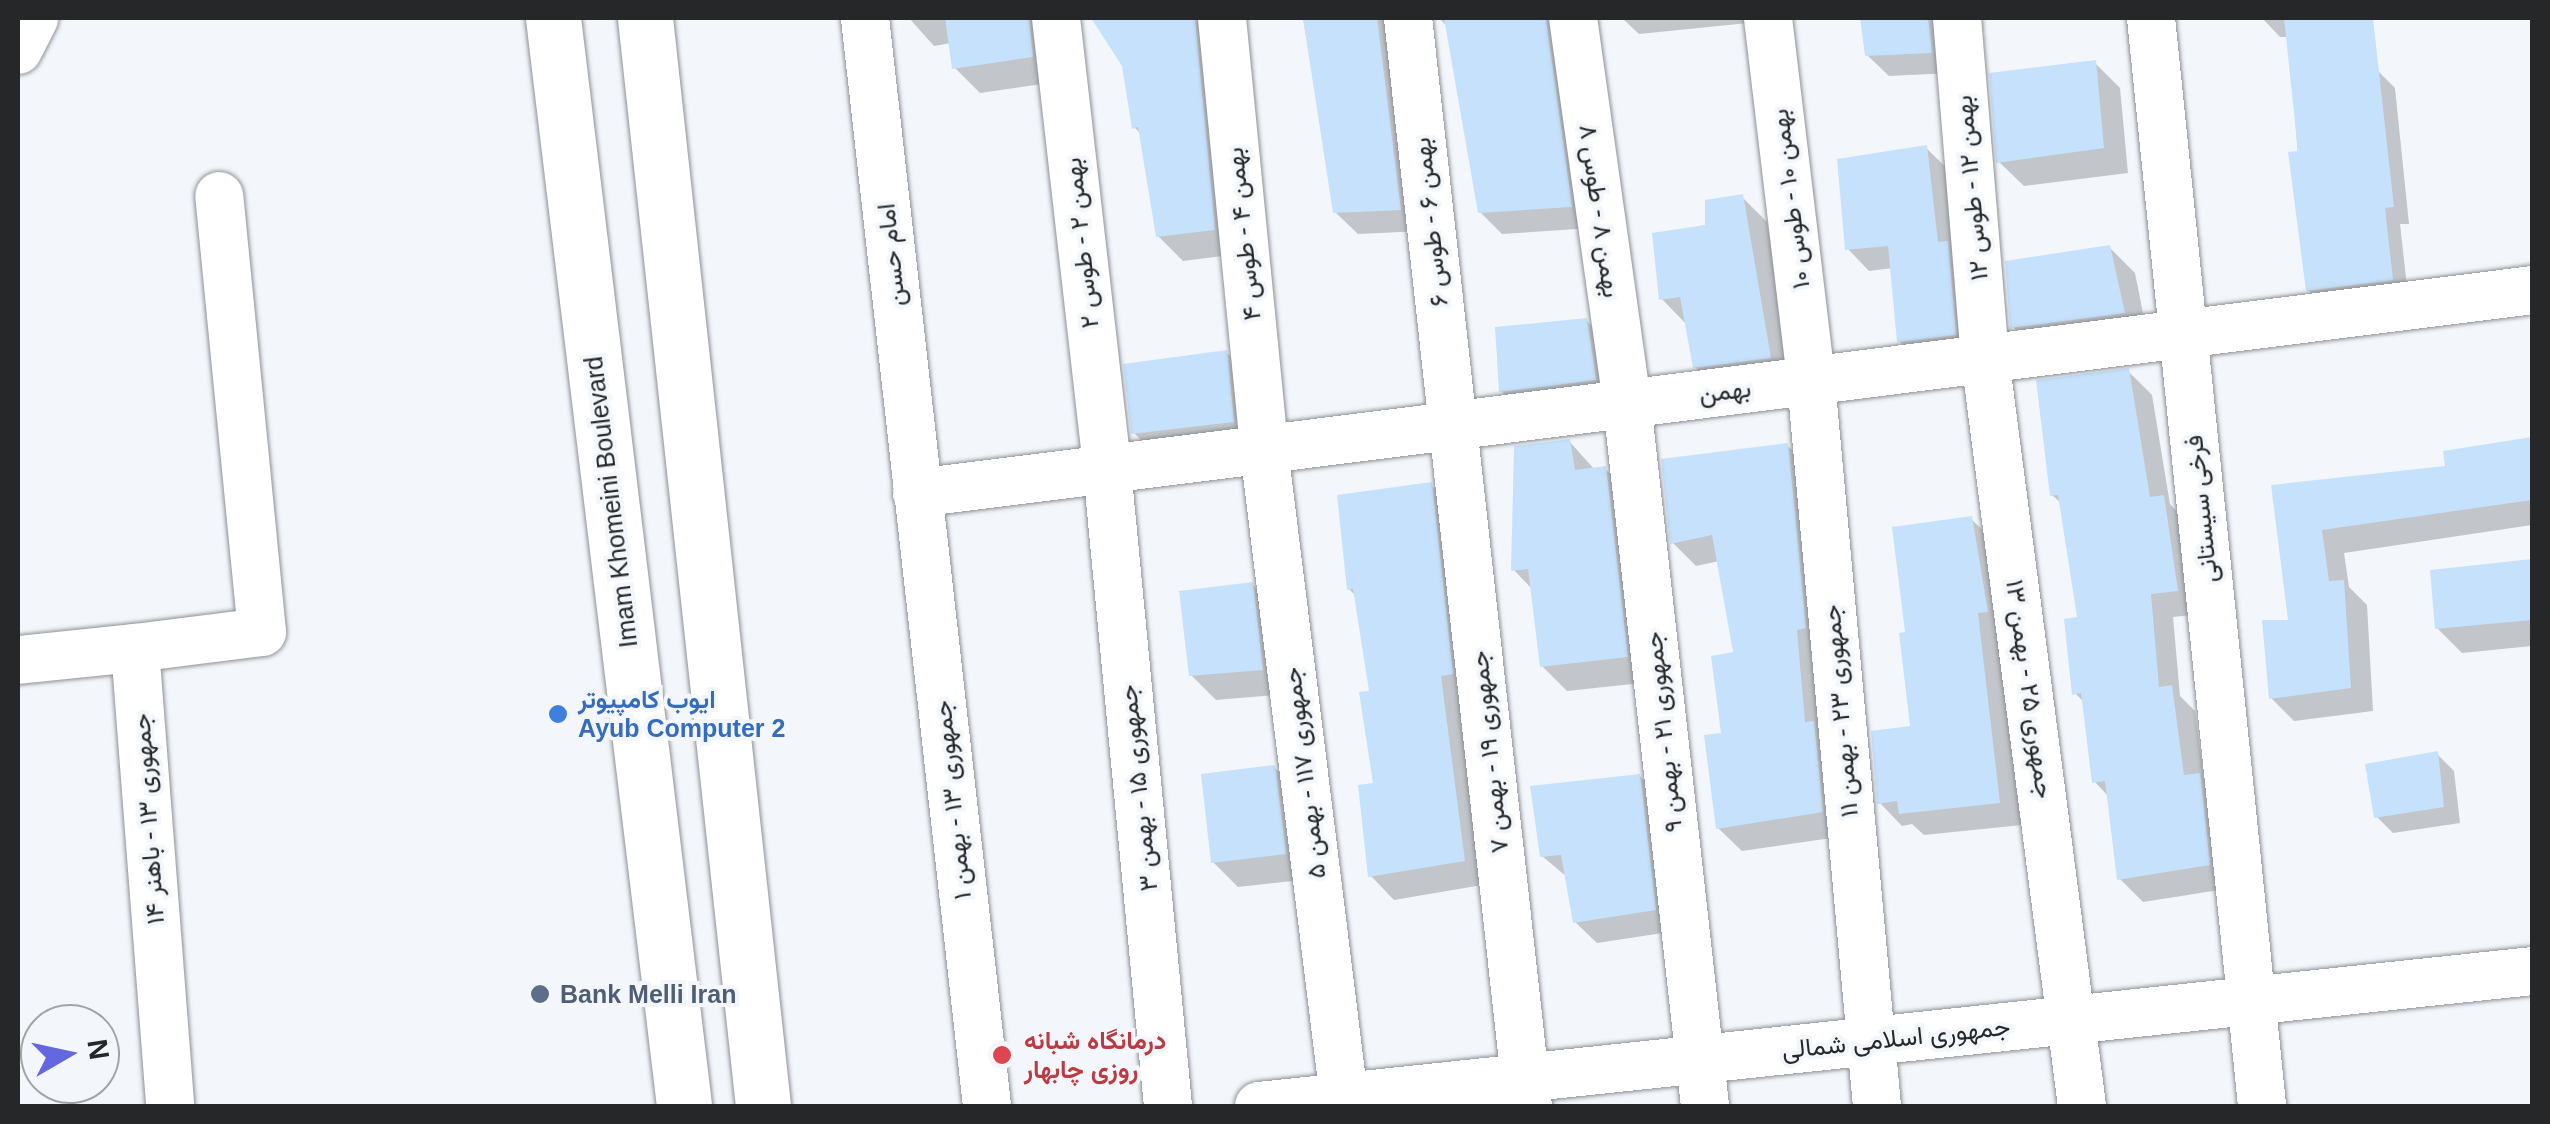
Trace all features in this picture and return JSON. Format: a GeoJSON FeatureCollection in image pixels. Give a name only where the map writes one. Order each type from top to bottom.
{"type":"FeatureCollection","features":[{"type":"Feature","properties":{"kind":"main road","name":"Imam Khomeini Boulevard"},"geometry":{"type":"LineString","coordinates":[[553,18],[684,1106]]}},
{"type":"Feature","properties":{"kind":"main road"},"geometry":{"type":"LineString","coordinates":[[645,18],[769,1099]]}},
{"type":"Feature","properties":{"kind":"street"},"geometry":{"type":"LineString","coordinates":[[18,50],[34,18]]}},
{"type":"Feature","properties":{"kind":"street","name":"امام حسن"},"geometry":{"type":"LineString","coordinates":[[864,18],[917,493]]}},
{"type":"Feature","properties":{"kind":"street","name":"بهمن ۲ - طوس ۲"},"geometry":{"type":"LineString","coordinates":[[1056,18],[1107,469]]}},
{"type":"Feature","properties":{"kind":"street","name":"بهمن ۴ - طوس ۴"},"geometry":{"type":"LineString","coordinates":[[1222,18],[1264,450]]}},
{"type":"Feature","properties":{"kind":"street","name":"بهمن ۶ - طوس ۶"},"geometry":{"type":"LineString","coordinates":[[1408,18],[1453,426]]}},
{"type":"Feature","properties":{"kind":"street","name":"بهمن ۸ - طوس ۸"},"geometry":{"type":"LineString","coordinates":[[1573,18],[1626,404]]}},
{"type":"Feature","properties":{"kind":"street","name":"بهمن ۱۰ - طوس ۱۰"},"geometry":{"type":"LineString","coordinates":[[1768,18],[1811,381]]}},
{"type":"Feature","properties":{"kind":"street","name":"بهمن ۱۲ - طوس ۱۲"},"geometry":{"type":"LineString","coordinates":[[1957,18],[1985,358]]}},
{"type":"Feature","properties":{"kind":"street","name":"فرخی سیستانی"},"geometry":{"type":"LineString","coordinates":[[2151,18],[2262,1106]]}},
{"type":"Feature","properties":{"kind":"street"},"geometry":{"type":"LineString","coordinates":[[18,660],[262,632],[218,196]]}},
{"type":"Feature","properties":{"kind":"street","name":"بهمن"},"geometry":{"type":"LineString","coordinates":[[917,493],[2532,290]]}},
{"type":"Feature","properties":{"kind":"street","name":"جمهوری ۲۵ - بهمن ۱۳"},"geometry":{"type":"LineString","coordinates":[[1985,358],[2074,1019],[2082,1106]]}},
{"type":"Feature","properties":{"kind":"street","name":"جمهوری ۲۳ - بهمن ۱۱"},"geometry":{"type":"LineString","coordinates":[[1811,381],[1877,1106]]}},
{"type":"Feature","properties":{"kind":"street","name":"جمهوری ۲۱ - بهمن ۹"},"geometry":{"type":"LineString","coordinates":[[1626,404],[1705,1106]]}},
{"type":"Feature","properties":{"kind":"street","name":"جمهوری ۱۹ - بهمن ۷"},"geometry":{"type":"LineString","coordinates":[[1453,426],[1527,1092]]}},
{"type":"Feature","properties":{"kind":"street","name":"جمهوری ۱۱۷ - بهمن ۵"},"geometry":{"type":"LineString","coordinates":[[1264,450],[1344,1102]]}},
{"type":"Feature","properties":{"kind":"street","name":"جمهوری ۱۵ - بهمن ۳"},"geometry":{"type":"LineString","coordinates":[[1107,469],[1168,1106]]}},
{"type":"Feature","properties":{"kind":"street","name":"جمهوری ۱۳ - بهمن ۱"},"geometry":{"type":"LineString","coordinates":[[917,493],[986,1106]]}},
{"type":"Feature","properties":{"kind":"street","name":"جمهوری ۱۳ - باهنر ۱۴"},"geometry":{"type":"LineString","coordinates":[[135,648],[170,1106]]}},
{"type":"Feature","properties":{"kind":"street","name":"جمهوری اسلامی شمالی"},"geometry":{"type":"LineString","coordinates":[[1259,1106],[1527,1092],[1700,1060],[2532,971]]}},
{"type":"Feature","properties":{"kind":"building"},"geometry":{"type":"Polygon","coordinates":[[[945,18],[1029,18],[1033,57],[952,69],[945,18]]]}},
{"type":"Feature","properties":{"kind":"building"},"geometry":{"type":"Polygon","coordinates":[[[1091,18],[1195,18],[1215,230],[1156,237],[1138,127],[1132,129],[1122,66],[1091,18]]]}},
{"type":"Feature","properties":{"kind":"building"},"geometry":{"type":"Polygon","coordinates":[[[1303,18],[1377,18],[1401,210],[1333,213],[1303,18]]]}},
{"type":"Feature","properties":{"kind":"building"},"geometry":{"type":"Polygon","coordinates":[[[1444,18],[1546,18],[1572,207],[1478,213],[1444,18]]]}},
{"type":"Feature","properties":{"kind":"building"},"geometry":{"type":"Polygon","coordinates":[[[1860,18],[1928,18],[1932,53],[1865,56],[1860,18]]]}},
{"type":"Feature","properties":{"kind":"building"},"geometry":{"type":"Polygon","coordinates":[[[2284,18],[2373,18],[2394,207],[2385,208],[2393,280],[2306,291],[2288,152],[2298,151],[2284,18]]]}},
{"type":"Feature","properties":{"kind":"building"},"geometry":{"type":"Polygon","coordinates":[[[2096,60],[2104,148],[1996,163],[1989,73],[2096,60]]]}},
{"type":"Feature","properties":{"kind":"building"},"geometry":{"type":"Polygon","coordinates":[[[1927,145],[1938,242],[1948,241],[1956,335],[1897,342],[1888,246],[1845,250],[1837,159],[1927,145]]]}},
{"type":"Feature","properties":{"kind":"building"},"geometry":{"type":"Polygon","coordinates":[[[1743,194],[1771,358],[1693,368],[1680,297],[1659,300],[1652,233],[1705,225],[1705,200],[1743,194]]]}},
{"type":"Feature","properties":{"kind":"building"},"geometry":{"type":"Polygon","coordinates":[[[2110,245],[2125,313],[2010,328],[2005,261],[2110,245]]]}},
{"type":"Feature","properties":{"kind":"building"},"geometry":{"type":"Polygon","coordinates":[[[1587,318],[1596,380],[1499,392],[1495,327],[1587,318]]]}},
{"type":"Feature","properties":{"kind":"building"},"geometry":{"type":"Polygon","coordinates":[[[1227,350],[1234,422],[1131,434],[1123,364],[1227,350]]]}},
{"type":"Feature","properties":{"kind":"building"},"geometry":{"type":"Polygon","coordinates":[[[2129,368],[2150,497],[2164,495],[2178,591],[2151,594],[2159,687],[2172,685],[2184,775],[2200,773],[2210,865],[2117,880],[2105,781],[2092,783],[2081,693],[2072,695],[2064,619],[2077,617],[2058,495],[2050,496],[2036,380],[2129,368]]]}},
{"type":"Feature","properties":{"kind":"building"},"geometry":{"type":"Polygon","coordinates":[[[2532,437],[2532,500],[2322,530],[2329,581],[2344,580],[2351,688],[2269,699],[2262,620],[2288,620],[2271,485],[2445,466],[2443,451],[2532,437]]]}},
{"type":"Feature","properties":{"kind":"building"},"geometry":{"type":"Polygon","coordinates":[[[1570,439],[1575,470],[1606,466],[1628,657],[1540,667],[1528,569],[1511,571],[1514,446],[1570,439]]]}},
{"type":"Feature","properties":{"kind":"building"},"geometry":{"type":"Polygon","coordinates":[[[1788,443],[1806,628],[1797,630],[1805,722],[1814,721],[1823,812],[1716,829],[1704,735],[1721,733],[1711,656],[1733,652],[1712,535],[1670,544],[1661,459],[1788,443]]]}},
{"type":"Feature","properties":{"kind":"building"},"geometry":{"type":"Polygon","coordinates":[[[1432,482],[1453,674],[1441,676],[1465,861],[1368,877],[1358,785],[1373,783],[1359,692],[1369,691],[1353,589],[1347,590],[1337,495],[1432,482]]]}},
{"type":"Feature","properties":{"kind":"building"},"geometry":{"type":"Polygon","coordinates":[[[1972,516],[1988,612],[1978,613],[2000,803],[1899,814],[1897,801],[1877,804],[1871,731],[1910,726],[1899,633],[1905,632],[1892,527],[1972,516]]]}},
{"type":"Feature","properties":{"kind":"building"},"geometry":{"type":"Polygon","coordinates":[[[2532,559],[2532,620],[2435,629],[2430,570],[2532,559]]]}},
{"type":"Feature","properties":{"kind":"building"},"geometry":{"type":"Polygon","coordinates":[[[1253,582],[1263,670],[1189,676],[1179,591],[1253,582]]]}},
{"type":"Feature","properties":{"kind":"building"},"geometry":{"type":"Polygon","coordinates":[[[2438,751],[2444,807],[2374,818],[2365,764],[2438,751]]]}},
{"type":"Feature","properties":{"kind":"building"},"geometry":{"type":"Polygon","coordinates":[[[1275,765],[1286,854],[1211,863],[1201,774],[1275,765]]]}},
{"type":"Feature","properties":{"kind":"building"},"geometry":{"type":"Polygon","coordinates":[[[1640,774],[1656,910],[1573,923],[1561,855],[1540,857],[1530,786],[1640,774]]]}},
{"type":"Feature","properties":{"kind":"place","name":"ایوب کامپیوتر Ayub Computer 2"},"geometry":{"type":"Point","coordinates":[558,714]}},
{"type":"Feature","properties":{"kind":"place","name":"Bank Melli Iran"},"geometry":{"type":"Point","coordinates":[540,994]}},
{"type":"Feature","properties":{"kind":"place","name":"درمانگاه شبانه روزی چابهار"},"geometry":{"type":"Point","coordinates":[1002,1055]}}]}
